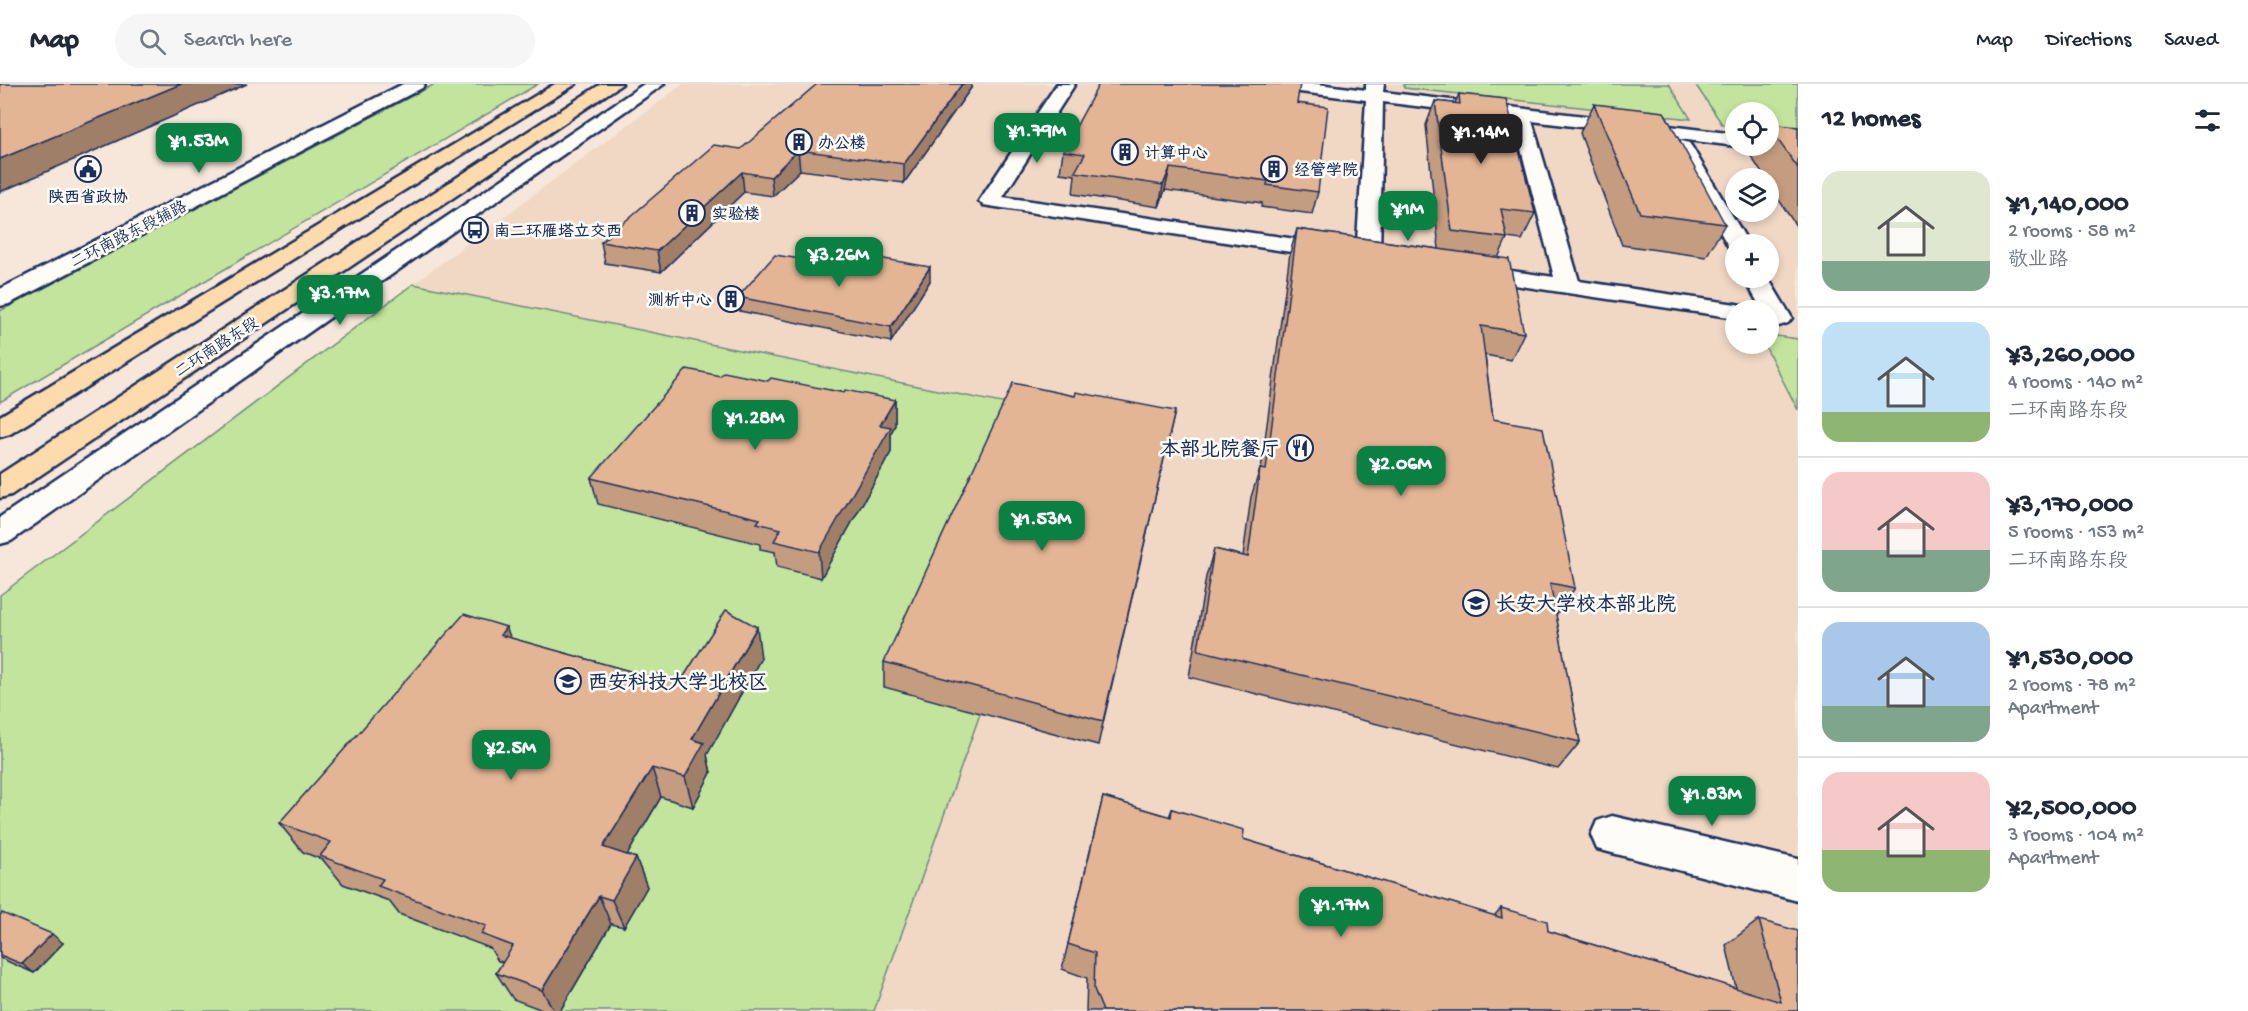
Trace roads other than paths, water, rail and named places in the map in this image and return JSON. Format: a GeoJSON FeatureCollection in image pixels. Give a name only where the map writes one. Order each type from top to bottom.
{"type":"FeatureCollection","features":[{"type":"Feature","properties":{"kind":"highway"},"geometry":{"type":"LineString","coordinates":[[0,428],[567,84]]}},
{"type":"Feature","properties":{"kind":"highway","name":"二环南路东段"},"geometry":{"type":"LineString","coordinates":[[0,488],[613,84]]}},
{"type":"Feature","properties":{"kind":"street","name":"二环南路东段辅路"},"geometry":{"type":"LineString","coordinates":[[0,299],[416,84]]}},
{"type":"Feature","properties":{"kind":"street"},"geometry":{"type":"LineString","coordinates":[[0,533],[655,84]]}},
{"type":"Feature","properties":{"kind":"street"},"geometry":{"type":"LineString","coordinates":[[1066,84],[990,201],[1391,260]]}},
{"type":"Feature","properties":{"kind":"street"},"geometry":{"type":"LineString","coordinates":[[1275,84],[1375,90],[1521,113],[1725,139]]}},
{"type":"Feature","properties":{"kind":"street"},"geometry":{"type":"LineString","coordinates":[[1368,257],[1375,90]]}},
{"type":"Feature","properties":{"kind":"street"},"geometry":{"type":"LineString","coordinates":[[1521,113],[1568,286]]}},
{"type":"Feature","properties":{"kind":"street"},"geometry":{"type":"LineString","coordinates":[[1674,132],[1732,234]]}},
{"type":"Feature","properties":{"kind":"street"},"geometry":{"type":"LineString","coordinates":[[1450,269],[1725,309]]}},
{"type":"Feature","properties":{"kind":"street"},"geometry":{"type":"LineString","coordinates":[[1762,288],[1782,318]]}},
{"type":"Feature","properties":{"kind":"street"},"geometry":{"type":"LineString","coordinates":[[1612,834],[1798,880]]}},
{"type":"Feature","properties":{"kind":"place","name":"办公楼"},"geometry":{"type":"Point","coordinates":[799,142]}},
{"type":"Feature","properties":{"kind":"place","name":"计算中心"},"geometry":{"type":"Point","coordinates":[1125,152]}},
{"type":"Feature","properties":{"kind":"place","name":"陕西省政协"},"geometry":{"type":"Point","coordinates":[88,169]}},
{"type":"Feature","properties":{"kind":"place","name":"经管学院"},"geometry":{"type":"Point","coordinates":[1274,169]}},
{"type":"Feature","properties":{"kind":"place","name":"实验楼"},"geometry":{"type":"Point","coordinates":[692,213]}},
{"type":"Feature","properties":{"kind":"place","name":"南二环雁塔立交西"},"geometry":{"type":"Point","coordinates":[475,230]}},
{"type":"Feature","properties":{"kind":"place","name":"测析中心"},"geometry":{"type":"Point","coordinates":[731,299]}},
{"type":"Feature","properties":{"kind":"place","name":"本部北院餐厅"},"geometry":{"type":"Point","coordinates":[1300,448]}},
{"type":"Feature","properties":{"kind":"place","name":"长安大学校本部北院"},"geometry":{"type":"Point","coordinates":[1476,603]}},
{"type":"Feature","properties":{"kind":"place","name":"西安科技大学北校区"},"geometry":{"type":"Point","coordinates":[568,681]}}]}
